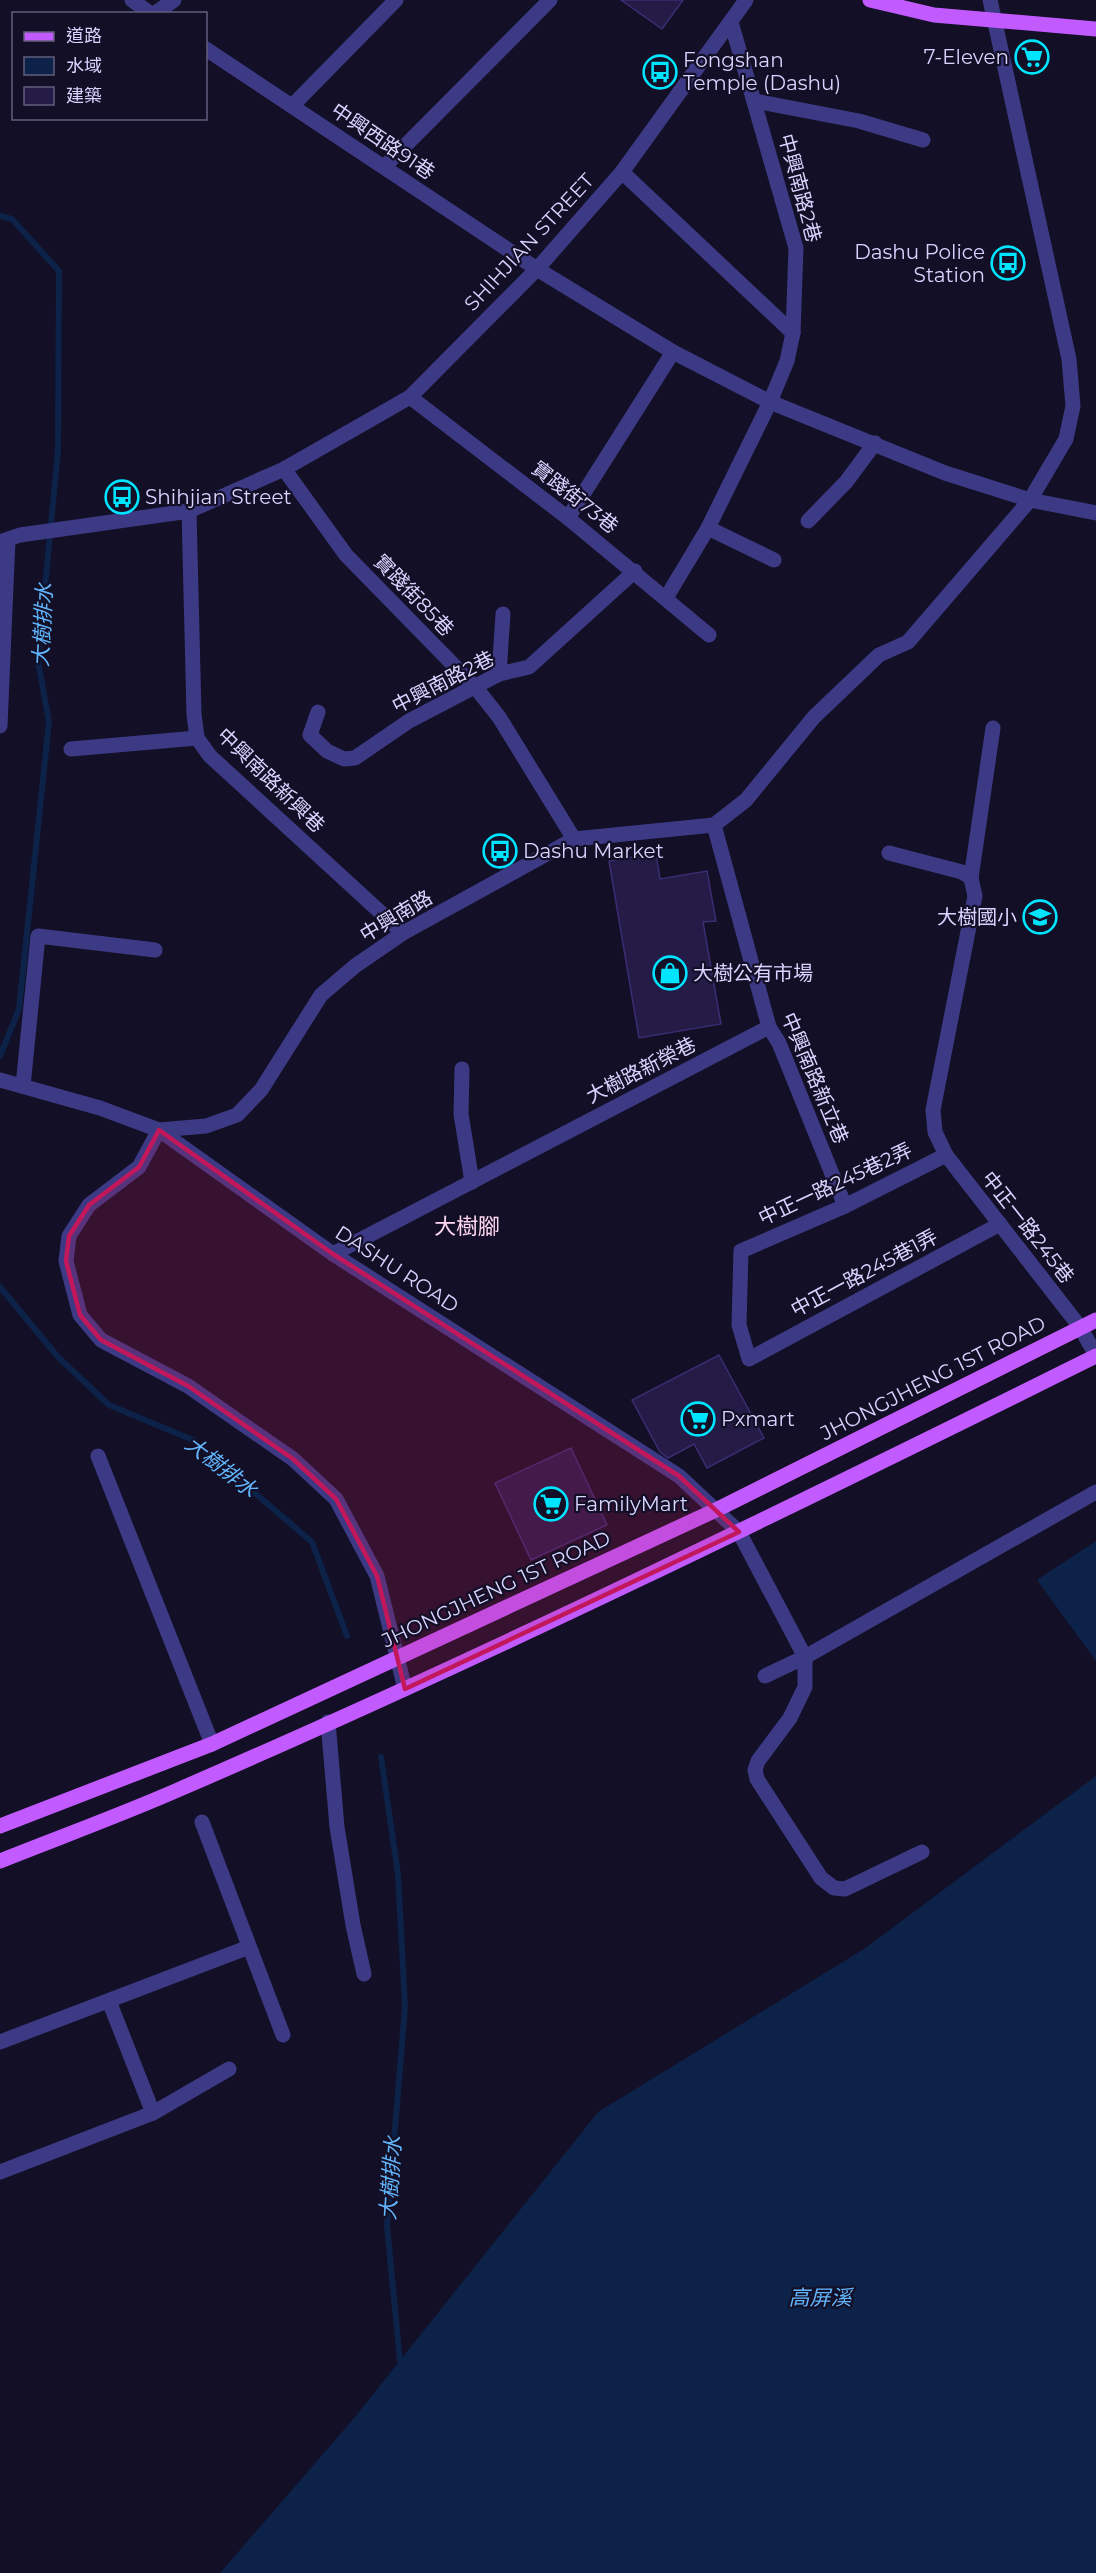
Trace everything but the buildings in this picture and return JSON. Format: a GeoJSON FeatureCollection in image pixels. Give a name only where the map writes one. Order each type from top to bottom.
{"type":"FeatureCollection","features":[{"type":"Feature","properties":{"kind":"main road"},"geometry":{"type":"LineString","coordinates":[[870,0],[934,15],[1096,29]]}},
{"type":"Feature","properties":{"kind":"main road","name":"JHONGJHENG 1ST ROAD"},"geometry":{"type":"LineString","coordinates":[[0,1826],[212,1744],[716,1510],[1096,1320]]}},
{"type":"Feature","properties":{"kind":"main road"},"geometry":{"type":"LineString","coordinates":[[0,1861],[178,1790],[405,1689],[739,1532],[1096,1356]]}},
{"type":"Feature","properties":{"kind":"street"},"geometry":{"type":"LineString","coordinates":[[132,0],[150,12]]}},
{"type":"Feature","properties":{"kind":"street"},"geometry":{"type":"LineString","coordinates":[[156,12],[174,0]]}},
{"type":"Feature","properties":{"kind":"street"},"geometry":{"type":"LineString","coordinates":[[292,106],[396,0]]}},
{"type":"Feature","properties":{"kind":"street"},"geometry":{"type":"LineString","coordinates":[[384,167],[550,0]]}},
{"type":"Feature","properties":{"kind":"street","name":"SHIHJIAN STREET"},"geometry":{"type":"LineString","coordinates":[[9,539],[91,524],[189,511],[284,469],[410,398],[537,269],[622,172],[746,0]]}},
{"type":"Feature","properties":{"kind":"street"},"geometry":{"type":"LineString","coordinates":[[714,825],[746,800],[822,709],[879,655],[908,642],[1030,500],[1066,439],[1073,406],[1069,360],[990,0]]}},
{"type":"Feature","properties":{"kind":"street","name":"中興南路2巷"},"geometry":{"type":"LineString","coordinates":[[666,598],[708,528],[770,402],[787,361],[793,333],[796,248],[731,22]]}},
{"type":"Feature","properties":{"kind":"street","name":"中興西路91巷"},"geometry":{"type":"LineString","coordinates":[[207,50],[537,269]]}},
{"type":"Feature","properties":{"kind":"street"},"geometry":{"type":"LineString","coordinates":[[755,101],[859,121],[923,140]]}},
{"type":"Feature","properties":{"kind":"street"},"geometry":{"type":"LineString","coordinates":[[622,172],[793,333]]}},
{"type":"Feature","properties":{"kind":"street"},"geometry":{"type":"LineString","coordinates":[[537,269],[673,351],[770,402],[945,473],[1030,500],[1096,513]]}},
{"type":"Feature","properties":{"kind":"street"},"geometry":{"type":"LineString","coordinates":[[568,518],[673,351]]}},
{"type":"Feature","properties":{"kind":"street","name":"實踐街73巷"},"geometry":{"type":"LineString","coordinates":[[410,398],[568,518],[710,635]]}},
{"type":"Feature","properties":{"kind":"street"},"geometry":{"type":"LineString","coordinates":[[808,521],[846,482],[875,443]]}},
{"type":"Feature","properties":{"kind":"street","name":"實踐街85巷"},"geometry":{"type":"LineString","coordinates":[[284,469],[346,555],[476,688],[499,717],[574,839]]}},
{"type":"Feature","properties":{"kind":"street","name":"中興南路新興巷"},"geometry":{"type":"LineString","coordinates":[[189,511],[197,738],[210,756],[403,933]]}},
{"type":"Feature","properties":{"kind":"street"},"geometry":{"type":"LineString","coordinates":[[708,528],[774,560]]}},
{"type":"Feature","properties":{"kind":"street"},"geometry":{"type":"LineString","coordinates":[[0,726],[9,539]]}},
{"type":"Feature","properties":{"kind":"street","name":"中興南路2巷"},"geometry":{"type":"LineString","coordinates":[[318,712],[310,735],[327,751],[344,759],[355,758],[409,721],[499,674],[529,667],[635,571]]}},
{"type":"Feature","properties":{"kind":"street"},"geometry":{"type":"LineString","coordinates":[[499,674],[503,614]]}},
{"type":"Feature","properties":{"kind":"street","name":"中正一路245巷"},"geometry":{"type":"LineString","coordinates":[[993,728],[971,878],[975,896],[933,1110],[934,1132],[946,1155],[1080,1327],[1096,1356]]}},
{"type":"Feature","properties":{"kind":"street"},"geometry":{"type":"LineString","coordinates":[[71,748],[197,738]]}},
{"type":"Feature","properties":{"kind":"street","name":"中興南路"},"geometry":{"type":"LineString","coordinates":[[159,1130],[206,1126],[237,1115],[261,1090],[321,995],[355,966],[403,933],[574,839],[714,825]]}},
{"type":"Feature","properties":{"kind":"street","name":"中興南路新立巷"},"geometry":{"type":"LineString","coordinates":[[714,825],[770,1027],[779,1043],[845,1206]]}},
{"type":"Feature","properties":{"kind":"street"},"geometry":{"type":"LineString","coordinates":[[888,854],[962,872],[971,878]]}},
{"type":"Feature","properties":{"kind":"street"},"geometry":{"type":"LineString","coordinates":[[12,1083],[38,936],[155,950]]}},
{"type":"Feature","properties":{"kind":"street","name":"大樹路新榮巷"},"geometry":{"type":"LineString","coordinates":[[333,1254],[770,1027]]}},
{"type":"Feature","properties":{"kind":"street"},"geometry":{"type":"LineString","coordinates":[[462,1069],[461,1114],[472,1182]]}},
{"type":"Feature","properties":{"kind":"street","name":"DASHU ROAD"},"geometry":{"type":"LineString","coordinates":[[12,1083],[100,1108],[159,1130],[333,1254],[679,1476],[739,1532],[805,1657]]}},
{"type":"Feature","properties":{"kind":"street"},"geometry":{"type":"LineString","coordinates":[[159,1130],[139,1167],[89,1205],[69,1236],[66,1261],[80,1315],[101,1340],[188,1386],[293,1459],[336,1499],[377,1576],[405,1689]]}},
{"type":"Feature","properties":{"kind":"street","name":"中正一路245巷2弄"},"geometry":{"type":"LineString","coordinates":[[749,1359],[739,1325],[741,1251],[845,1206],[946,1155]]}},
{"type":"Feature","properties":{"kind":"street","name":"中正一路245巷1弄"},"geometry":{"type":"LineString","coordinates":[[749,1359],[1000,1224]]}},
{"type":"Feature","properties":{"kind":"street"},"geometry":{"type":"LineString","coordinates":[[98,1456],[212,1744]]}},
{"type":"Feature","properties":{"kind":"street"},"geometry":{"type":"LineString","coordinates":[[765,1676],[805,1657],[1096,1492]]}},
{"type":"Feature","properties":{"kind":"street"},"geometry":{"type":"LineString","coordinates":[[805,1657],[805,1687],[790,1718],[758,1761],[755,1770],[757,1779],[821,1878],[834,1888],[845,1889],[922,1852]]}},
{"type":"Feature","properties":{"kind":"street"},"geometry":{"type":"LineString","coordinates":[[327,1722],[338,1827],[353,1924],[364,1974]]}},
{"type":"Feature","properties":{"kind":"street"},"geometry":{"type":"LineString","coordinates":[[202,1822],[283,2035]]}},
{"type":"Feature","properties":{"kind":"street"},"geometry":{"type":"LineString","coordinates":[[0,2042],[249,1947]]}},
{"type":"Feature","properties":{"kind":"street"},"geometry":{"type":"LineString","coordinates":[[109,2001],[153,2113]]}},
{"type":"Feature","properties":{"kind":"street"},"geometry":{"type":"LineString","coordinates":[[0,2172],[153,2113],[229,2069]]}},
{"type":"Feature","properties":{"kind":"highlighted area"},"geometry":{"type":"Polygon","coordinates":[[[159,1130],[333,1254],[679,1476],[739,1532],[405,1689],[377,1576],[336,1499],[293,1459],[188,1386],[101,1340],[80,1315],[66,1261],[69,1236],[89,1205],[139,1167],[159,1130]]]}},
{"type":"Feature","properties":{"kind":"water"},"geometry":{"type":"Polygon","coordinates":[[[1096,1541],[1096,1661],[1037,1580],[1096,1541]]]}},
{"type":"Feature","properties":{"kind":"water","name":"高屏溪"},"geometry":{"type":"Polygon","coordinates":[[[1096,1776],[1096,2573],[220,2573],[355,2417],[598,2112],[864,1949],[1096,1776]]]}},
{"type":"Feature","properties":{"kind":"waterway","name":"大樹排水"},"geometry":{"type":"LineString","coordinates":[[0,216],[12,219],[59,271],[58,450],[38,661],[49,722],[19,1009],[0,1056]]}},
{"type":"Feature","properties":{"kind":"waterway","name":"大樹排水"},"geometry":{"type":"LineString","coordinates":[[0,1287],[58,1357],[109,1405],[193,1440],[312,1542],[347,1636]]}},
{"type":"Feature","properties":{"kind":"waterway","name":"大樹排水"},"geometry":{"type":"LineString","coordinates":[[381,1757],[398,1874],[405,2007],[387,2226],[400,2361],[405,2366]]}},
{"type":"Feature","properties":{"kind":"place","name":"7-Eleven"},"geometry":{"type":"Point","coordinates":[1032,57]}},
{"type":"Feature","properties":{"kind":"place","name":"Fongshan Temple (Dashu)"},"geometry":{"type":"Point","coordinates":[660,72]}},
{"type":"Feature","properties":{"kind":"place","name":"Dashu Police Station"},"geometry":{"type":"Point","coordinates":[1008,263]}},
{"type":"Feature","properties":{"kind":"place","name":"Shihjian Street"},"geometry":{"type":"Point","coordinates":[122,497]}},
{"type":"Feature","properties":{"kind":"place","name":"Dashu Market"},"geometry":{"type":"Point","coordinates":[500,851]}},
{"type":"Feature","properties":{"kind":"place","name":"大樹國小"},"geometry":{"type":"Point","coordinates":[1040,917]}},
{"type":"Feature","properties":{"kind":"place","name":"大樹公有市場"},"geometry":{"type":"Point","coordinates":[670,973]}},
{"type":"Feature","properties":{"kind":"place","name":"Pxmart"},"geometry":{"type":"Point","coordinates":[698,1419]}},
{"type":"Feature","properties":{"kind":"place","name":"FamilyMart"},"geometry":{"type":"Point","coordinates":[551,1504]}},
{"type":"Feature","properties":{"kind":"district","name":"大樹腳"},"geometry":{"type":"Point","coordinates":[467,1226]}}]}
